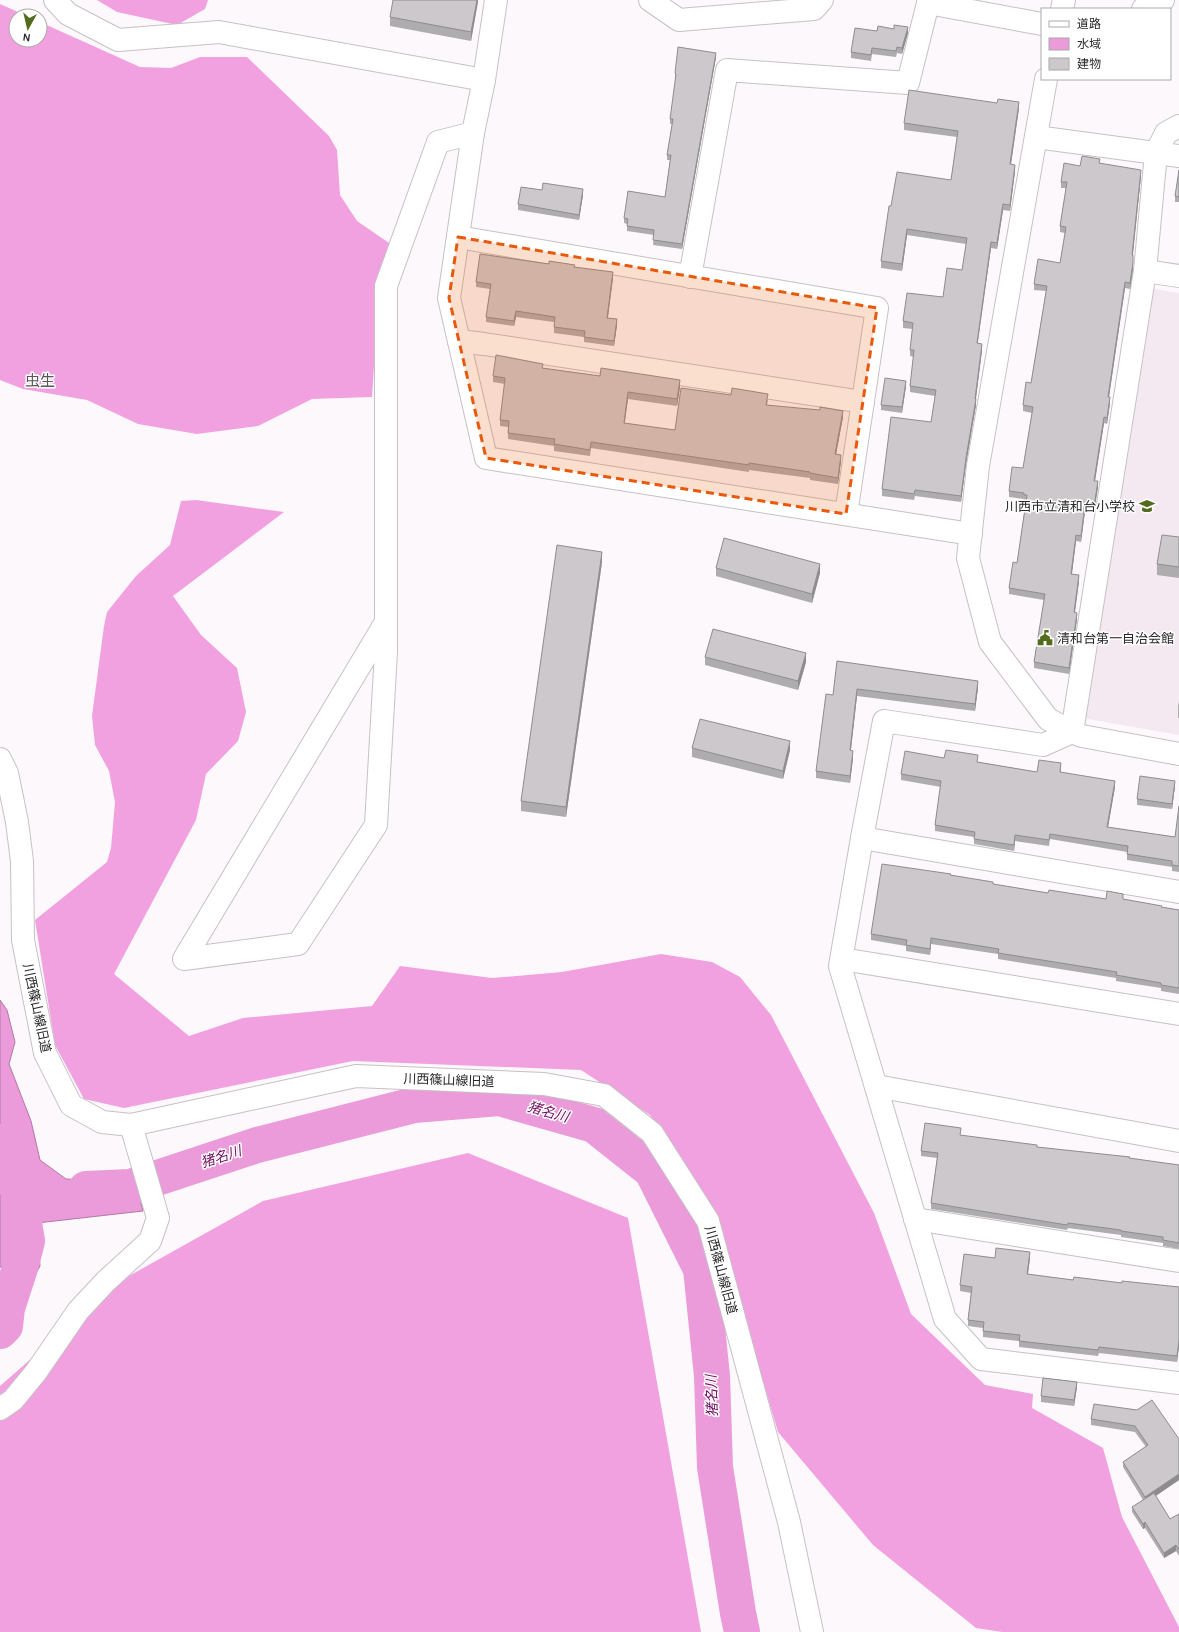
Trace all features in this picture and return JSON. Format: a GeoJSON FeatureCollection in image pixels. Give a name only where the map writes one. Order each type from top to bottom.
{"type":"FeatureCollection","features":[{"type":"Feature","properties":{"kind":"street"},"geometry":{"type":"LineString","coordinates":[[54,0],[68,14],[118,40],[219,32],[484,80]]}},
{"type":"Feature","properties":{"kind":"street"},"geometry":{"type":"LineString","coordinates":[[496,0],[484,80],[473,133],[449,298],[486,458],[971,534]]}},
{"type":"Feature","properties":{"kind":"street"},"geometry":{"type":"LineString","coordinates":[[650,0],[679,20],[814,9],[822,0]]}},
{"type":"Feature","properties":{"kind":"street"},"geometry":{"type":"LineString","coordinates":[[1145,8],[1163,0]]}},
{"type":"Feature","properties":{"kind":"street"},"geometry":{"type":"LineString","coordinates":[[690,277],[727,70],[908,83],[928,3],[1041,24]]}},
{"type":"Feature","properties":{"kind":"street"},"geometry":{"type":"LineString","coordinates":[[1046,80],[978,466],[968,558],[990,642],[1048,719],[1082,736],[1179,754]]}},
{"type":"Feature","properties":{"kind":"street"},"geometry":{"type":"LineString","coordinates":[[1072,732],[1145,271],[1156,153],[1166,133],[1179,126]]}},
{"type":"Feature","properties":{"kind":"street"},"geometry":{"type":"LineString","coordinates":[[386,622],[184,959],[298,944],[376,825],[386,660],[386,622],[386,286],[438,142],[473,133]]}},
{"type":"Feature","properties":{"kind":"street"},"geometry":{"type":"LineString","coordinates":[[1036,137],[1179,156]]}},
{"type":"Feature","properties":{"kind":"street"},"geometry":{"type":"LineString","coordinates":[[458,237],[877,308],[846,514]]}},
{"type":"Feature","properties":{"kind":"street"},"geometry":{"type":"LineString","coordinates":[[1145,271],[1179,276]]}},
{"type":"Feature","properties":{"kind":"street"},"geometry":{"type":"LineString","coordinates":[[459,341],[863,402]]}},
{"type":"Feature","properties":{"kind":"street"},"geometry":{"type":"LineString","coordinates":[[1072,732],[1043,745],[884,721],[840,966],[945,1319],[981,1359],[1179,1383]]}},
{"type":"Feature","properties":{"kind":"street","name":"川西篠山線旧道"},"geometry":{"type":"LineString","coordinates":[[0,759],[7,773],[17,822],[22,861],[23,940],[45,1053],[71,1105],[102,1122],[134,1134],[356,1076],[544,1084],[604,1095],[652,1133],[708,1221],[789,1522],[812,1632]]}},
{"type":"Feature","properties":{"kind":"street"},"geometry":{"type":"LineString","coordinates":[[862,838],[1179,892]]}},
{"type":"Feature","properties":{"kind":"street"},"geometry":{"type":"LineString","coordinates":[[842,959],[1179,1014]]}},
{"type":"Feature","properties":{"kind":"street"},"geometry":{"type":"LineString","coordinates":[[876,1086],[1179,1141]]}},
{"type":"Feature","properties":{"kind":"street"},"geometry":{"type":"LineString","coordinates":[[0,1409],[13,1400],[36,1372],[78,1311],[106,1281],[150,1241],[158,1218],[134,1134]]}},
{"type":"Feature","properties":{"kind":"street"},"geometry":{"type":"LineString","coordinates":[[915,1220],[1179,1260]]}},
{"type":"Feature","properties":{"kind":"highlighted area"},"geometry":{"type":"Polygon","coordinates":[[[458,237],[877,308],[846,514],[486,458],[449,298],[458,237]]]}},
{"type":"Feature","properties":{"kind":"shaded area"},"geometry":{"type":"Polygon","coordinates":[[[97,0],[208,0],[205,9],[177,25],[117,12],[97,0]]]}},
{"type":"Feature","properties":{"kind":"shaded area"},"geometry":{"type":"Polygon","coordinates":[[[0,4],[9,8],[8,48],[48,48],[48,26],[140,67],[171,68],[200,57],[247,57],[329,136],[337,150],[340,195],[357,221],[392,245],[379,288],[372,397],[312,399],[258,426],[197,434],[138,424],[87,400],[23,389],[0,380],[0,4]]]}},
{"type":"Feature","properties":{"kind":"shaded area","name":"川西市立清和台小学校"},"geometry":{"type":"Polygon","coordinates":[[[1149,288],[1179,293],[1179,735],[1082,718],[1149,288]]]}},
{"type":"Feature","properties":{"kind":"shaded area"},"geometry":{"type":"Polygon","coordinates":[[[196,500],[284,512],[173,596],[201,635],[237,668],[246,712],[238,741],[206,774],[196,820],[114,974],[189,1036],[243,1018],[372,1006],[400,966],[492,978],[562,972],[661,954],[712,962],[740,977],[771,1015],[874,1213],[911,1314],[985,1385],[1033,1394],[1032,1408],[1103,1448],[1122,1517],[1179,1627],[1179,1632],[1002,1632],[976,1628],[873,1545],[778,1432],[713,1213],[650,1115],[581,1070],[353,1061],[124,1108],[84,1099],[55,1045],[35,920],[107,862],[111,848],[115,802],[109,771],[95,745],[92,716],[107,612],[136,576],[170,545],[181,501],[196,500]]]}},
{"type":"Feature","properties":{"kind":"shaded area"},"geometry":{"type":"Polygon","coordinates":[[[468,1153],[628,1218],[701,1632],[0,1632],[0,1386],[120,1281],[263,1201],[468,1153]]]}},
{"type":"Feature","properties":{"kind":"water"},"geometry":{"type":"Polygon","coordinates":[[[0,1000],[7,1010],[15,1042],[9,1064],[31,1121],[40,1160],[66,1179],[98,1181],[134,1178],[143,1211],[37,1223],[40,1266],[36,1273],[0,1267],[0,1000]]]}},
{"type":"Feature","properties":{"kind":"building"},"geometry":{"type":"Polygon","coordinates":[[[393,0],[477,0],[471,32],[390,17],[393,0]]]}},
{"type":"Feature","properties":{"kind":"building"},"geometry":{"type":"Polygon","coordinates":[[[894,25],[908,27],[902,48],[897,47],[896,51],[872,48],[871,55],[851,52],[855,28],[877,31],[878,26],[894,29],[894,25]]]}},
{"type":"Feature","properties":{"kind":"building"},"geometry":{"type":"Polygon","coordinates":[[[678,47],[716,53],[682,244],[653,240],[654,230],[627,226],[628,219],[624,218],[628,191],[665,197],[671,155],[667,155],[673,119],[670,119],[678,47]]]}},
{"type":"Feature","properties":{"kind":"building"},"geometry":{"type":"Polygon","coordinates":[[[909,90],[997,103],[998,99],[1019,102],[1010,164],[1015,165],[1010,205],[1003,204],[997,243],[991,242],[977,343],[982,344],[976,399],[961,496],[915,490],[914,494],[882,489],[891,417],[931,422],[936,390],[910,386],[914,350],[910,350],[913,323],[903,321],[907,293],[943,297],[947,268],[962,270],[967,238],[907,229],[902,264],[881,261],[889,206],[891,206],[897,172],[951,180],[958,131],[904,123],[909,90]]]}},
{"type":"Feature","properties":{"kind":"building"},"geometry":{"type":"Polygon","coordinates":[[[1082,156],[1100,159],[1099,163],[1141,170],[1132,255],[1133,263],[1130,283],[1125,282],[1108,397],[1110,397],[1107,418],[1104,417],[1094,481],[1098,481],[1094,506],[1085,505],[1081,536],[1076,535],[1071,574],[1079,575],[1074,612],[1077,613],[1069,668],[1034,662],[1045,594],[1009,588],[1013,562],[1017,563],[1027,495],[1024,495],[1024,493],[1009,491],[1012,467],[1023,468],[1033,407],[1023,405],[1026,382],[1031,383],[1047,286],[1034,284],[1038,259],[1060,263],[1066,227],[1060,226],[1067,182],[1061,182],[1064,163],[1080,166],[1082,156]]]}},
{"type":"Feature","properties":{"kind":"building"},"geometry":{"type":"Polygon","coordinates":[[[1179,170],[1179,197],[1175,196],[1179,170]]]}},
{"type":"Feature","properties":{"kind":"building"},"geometry":{"type":"Polygon","coordinates":[[[543,183],[583,189],[579,215],[518,204],[521,187],[542,190],[543,183]]]}},
{"type":"Feature","properties":{"kind":"building"},"geometry":{"type":"Polygon","coordinates":[[[480,254],[549,264],[549,261],[575,265],[574,267],[613,272],[607,318],[617,319],[614,341],[584,337],[585,331],[554,327],[555,317],[516,311],[514,321],[486,317],[491,284],[476,282],[480,254]]]}},
{"type":"Feature","properties":{"kind":"building"},"geometry":{"type":"Polygon","coordinates":[[[496,355],[543,364],[542,368],[600,376],[601,368],[680,380],[677,399],[628,392],[624,423],[675,430],[681,388],[731,395],[732,388],[768,394],[766,405],[820,410],[820,407],[843,411],[835,454],[841,455],[838,478],[810,472],[749,463],[749,465],[591,442],[590,450],[554,444],[555,439],[508,433],[509,421],[500,420],[505,378],[493,376],[496,355]]]}},
{"type":"Feature","properties":{"kind":"building"},"geometry":{"type":"Polygon","coordinates":[[[885,378],[906,381],[902,407],[881,405],[885,378]]]}},
{"type":"Feature","properties":{"kind":"building"},"geometry":{"type":"Polygon","coordinates":[[[1162,535],[1179,537],[1179,567],[1157,564],[1162,535]]]}},
{"type":"Feature","properties":{"kind":"building"},"geometry":{"type":"Polygon","coordinates":[[[724,538],[820,564],[812,594],[716,568],[724,538]]]}},
{"type":"Feature","properties":{"kind":"building"},"geometry":{"type":"Polygon","coordinates":[[[557,545],[602,552],[566,807],[521,801],[557,545]]]}},
{"type":"Feature","properties":{"kind":"building"},"geometry":{"type":"Polygon","coordinates":[[[713,629],[806,653],[798,681],[705,657],[713,629]]]}},
{"type":"Feature","properties":{"kind":"building"},"geometry":{"type":"Polygon","coordinates":[[[837,661],[978,681],[975,704],[857,689],[850,750],[853,751],[850,776],[816,771],[826,694],[833,695],[837,661]]]}},
{"type":"Feature","properties":{"kind":"building"},"geometry":{"type":"Polygon","coordinates":[[[700,719],[790,741],[783,771],[692,748],[700,719]]]}},
{"type":"Feature","properties":{"kind":"building"},"geometry":{"type":"Polygon","coordinates":[[[946,750],[978,755],[977,762],[1037,772],[1039,760],[1061,763],[1060,772],[1115,781],[1107,827],[1175,837],[1179,806],[1179,866],[1172,865],[1172,861],[1127,854],[1128,846],[1050,834],[1049,840],[1015,835],[1014,845],[974,839],[975,832],[935,825],[941,781],[901,774],[905,751],[944,758],[946,750]]]}},
{"type":"Feature","properties":{"kind":"building"},"geometry":{"type":"Polygon","coordinates":[[[1140,776],[1175,781],[1172,804],[1137,799],[1140,776]]]}},
{"type":"Feature","properties":{"kind":"building"},"geometry":{"type":"Polygon","coordinates":[[[882,864],[951,874],[950,875],[993,882],[993,884],[1048,893],[1049,890],[1106,899],[1107,891],[1123,894],[1123,899],[1179,910],[1179,988],[1161,985],[1161,983],[1116,975],[1117,972],[998,953],[999,949],[931,938],[930,949],[906,945],[907,940],[871,934],[882,864]]]}},
{"type":"Feature","properties":{"kind":"building"},"geometry":{"type":"Polygon","coordinates":[[[925,1123],[961,1128],[960,1135],[1037,1145],[1037,1147],[1130,1157],[1129,1158],[1179,1165],[1179,1243],[1163,1240],[1163,1237],[1121,1230],[1068,1223],[1067,1225],[931,1203],[938,1153],[921,1151],[925,1123]]]}},
{"type":"Feature","properties":{"kind":"building"},"geometry":{"type":"Polygon","coordinates":[[[996,1248],[1030,1252],[1027,1274],[1073,1280],[1074,1277],[1122,1283],[1122,1281],[1179,1287],[1179,1340],[1177,1356],[1099,1347],[1098,1350],[1019,1341],[1020,1335],[983,1331],[984,1322],[968,1320],[972,1287],[960,1285],[964,1254],[995,1258],[996,1248]]]}},
{"type":"Feature","properties":{"kind":"building"},"geometry":{"type":"Polygon","coordinates":[[[1043,1378],[1077,1382],[1074,1400],[1041,1396],[1043,1378]]]}},
{"type":"Feature","properties":{"kind":"building"},"geometry":{"type":"Polygon","coordinates":[[[1152,1400],[1179,1439],[1179,1474],[1145,1497],[1123,1462],[1148,1445],[1135,1426],[1091,1419],[1094,1404],[1137,1410],[1152,1400]]]}},
{"type":"Feature","properties":{"kind":"building"},"geometry":{"type":"Polygon","coordinates":[[[1154,1493],[1170,1519],[1179,1514],[1179,1550],[1176,1545],[1164,1553],[1145,1522],[1143,1524],[1132,1507],[1154,1493]]]}},
{"type":"Feature","properties":{"kind":"waterway","name":"猪名川"},"geometry":{"type":"LineString","coordinates":[[86,1189],[130,1187],[257,1145],[414,1105],[499,1098],[594,1125],[652,1171],[701,1269],[712,1376],[715,1467],[742,1632]]}},
{"type":"Feature","properties":{"kind":"waterway"},"geometry":{"type":"LineString","coordinates":[[0,1142],[19,1193],[27,1241],[7,1308],[5,1326],[0,1331]]}},
{"type":"Feature","properties":{"kind":"place","name":"川西市立清和台小学校"},"geometry":{"type":"Point","coordinates":[1147,506]}},
{"type":"Feature","properties":{"kind":"place","name":"清和台第一自治会館"},"geometry":{"type":"Point","coordinates":[1045,638]}},
{"type":"Feature","properties":{"kind":"district","name":"虫生"},"geometry":{"type":"Point","coordinates":[40,381]}}]}
